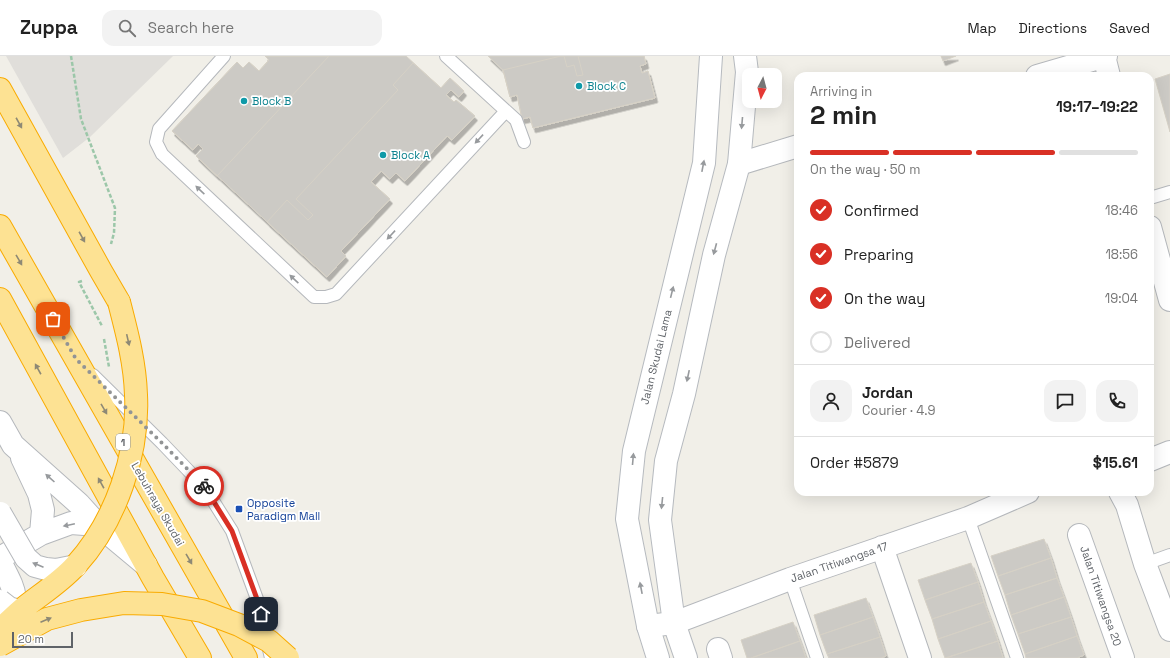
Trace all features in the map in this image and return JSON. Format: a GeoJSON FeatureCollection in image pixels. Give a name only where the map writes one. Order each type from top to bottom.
{"type":"FeatureCollection","features":[{"type":"Feature","properties":{"kind":"highway"},"geometry":{"type":"LineString","coordinates":[[0,89],[119,302],[131,351],[136,395],[136,430],[128,468],[114,506],[97,539],[76,566],[37,599],[20,611],[0,630]]}},
{"type":"Feature","properties":{"kind":"highway","name":"Lebuhraya Skudai"},"geometry":{"type":"LineString","coordinates":[[0,226],[246,658]]}},
{"type":"Feature","properties":{"kind":"highway"},"geometry":{"type":"LineString","coordinates":[[0,299],[147,566],[200,658]]}},
{"type":"Feature","properties":{"kind":"highway"},"geometry":{"type":"LineString","coordinates":[[0,645],[47,619],[81,610],[124,604],[162,604],[202,611],[239,625],[270,641],[288,658]]}},
{"type":"Feature","properties":{"kind":"street","name":"Jalan Skudai Lama"},"geometry":{"type":"LineString","coordinates":[[658,658],[648,626],[627,519],[634,451],[704,163],[711,56]]}},
{"type":"Feature","properties":{"kind":"street"},"geometry":{"type":"LineString","coordinates":[[686,658],[674,623],[660,520],[666,461],[684,394],[714,255],[739,164],[747,72],[746,56]]}},
{"type":"Feature","properties":{"kind":"street"},"geometry":{"type":"LineString","coordinates":[[1051,72],[1105,56],[1108,72]]}},
{"type":"Feature","properties":{"kind":"street"},"geometry":{"type":"LineString","coordinates":[[739,164],[794,147]]}},
{"type":"Feature","properties":{"kind":"street"},"geometry":{"type":"LineString","coordinates":[[1154,242],[1170,300]]}},
{"type":"Feature","properties":{"kind":"street"},"geometry":{"type":"LineString","coordinates":[[0,422],[17,448],[79,504],[98,525],[147,566]]}},
{"type":"Feature","properties":{"kind":"street"},"geometry":{"type":"LineString","coordinates":[[17,448],[39,494],[43,510],[41,534]]}},
{"type":"Feature","properties":{"kind":"street"},"geometry":{"type":"LineString","coordinates":[[1154,458],[1170,452]]}},
{"type":"Feature","properties":{"kind":"street","name":"Jalan Titiwangsa 17"},"geometry":{"type":"LineString","coordinates":[[648,626],[674,623],[790,579],[968,518],[1019,496]]}},
{"type":"Feature","properties":{"kind":"street"},"geometry":{"type":"LineString","coordinates":[[1122,496],[1127,505],[1145,564],[1170,630]]}},
{"type":"Feature","properties":{"kind":"street"},"geometry":{"type":"LineString","coordinates":[[0,513],[26,558],[35,566],[56,570],[76,566]]}},
{"type":"Feature","properties":{"kind":"street"},"geometry":{"type":"LineString","coordinates":[[0,641],[12,618],[16,604],[14,591],[0,560],[41,534],[72,523],[98,525]]}},
{"type":"Feature","properties":{"kind":"street","name":"Jalan Titiwangsa 20"},"geometry":{"type":"LineString","coordinates":[[1079,535],[1123,658]]}},
{"type":"Feature","properties":{"kind":"street"},"geometry":{"type":"LineString","coordinates":[[882,547],[920,658]]}},
{"type":"Feature","properties":{"kind":"street"},"geometry":{"type":"LineString","coordinates":[[0,602],[9,608],[20,611]]}},
{"type":"Feature","properties":{"kind":"lane"},"geometry":{"type":"LineString","coordinates":[[224,56],[159,128],[156,142],[162,154],[314,297],[326,297],[336,294],[506,111]]}},
{"type":"Feature","properties":{"kind":"lane"},"geometry":{"type":"LineString","coordinates":[[446,56],[516,120],[524,142]]}},
{"type":"Feature","properties":{"kind":"lane"},"geometry":{"type":"LineString","coordinates":[[1154,197],[1170,192]]}},
{"type":"Feature","properties":{"kind":"lane"},"geometry":{"type":"LineString","coordinates":[[76,359],[206,488],[232,531],[257,599],[271,658]]}},
{"type":"Feature","properties":{"kind":"lane"},"geometry":{"type":"LineString","coordinates":[[968,518],[1017,658]]}},
{"type":"Feature","properties":{"kind":"lane"},"geometry":{"type":"LineString","coordinates":[[1145,564],[1170,556]]}},
{"type":"Feature","properties":{"kind":"lane"},"geometry":{"type":"LineString","coordinates":[[790,579],[817,658]]}},
{"type":"Feature","properties":{"kind":"path"},"geometry":{"type":"LineString","coordinates":[[71,56],[81,119],[115,208],[114,233],[101,271]]}},
{"type":"Feature","properties":{"kind":"path"},"geometry":{"type":"LineString","coordinates":[[104,335],[115,397]]}},
{"type":"Feature","properties":{"kind":"shaded area"},"geometry":{"type":"Polygon","coordinates":[[[6,56],[173,56],[90,137],[63,158],[6,56]]]}},
{"type":"Feature","properties":{"kind":"building"},"geometry":{"type":"Polygon","coordinates":[[[265,56],[406,56],[441,88],[450,78],[464,91],[459,97],[451,90],[446,95],[454,102],[456,100],[475,116],[452,140],[447,136],[405,181],[396,173],[390,179],[381,171],[371,182],[390,199],[341,251],[346,256],[327,277],[196,156],[203,149],[198,144],[193,150],[172,131],[237,62],[243,68],[249,62],[259,71],[269,60],[265,56]]]}},
{"type":"Feature","properties":{"kind":"building","name":"Block B"},"geometry":{"type":"Polygon","coordinates":[[[265,56],[329,56],[217,176],[196,156],[203,149],[198,144],[193,150],[172,131],[237,62],[243,68],[249,62],[259,71],[269,60],[265,56]]]}},
{"type":"Feature","properties":{"kind":"building","name":"Block C"},"geometry":{"type":"Polygon","coordinates":[[[488,56],[644,56],[646,64],[640,66],[642,73],[648,71],[655,98],[533,128],[530,117],[522,119],[517,95],[510,97],[503,70],[488,56]]]}},
{"type":"Feature","properties":{"kind":"building","name":"Block C"},"geometry":{"type":"Polygon","coordinates":[[[564,56],[567,67],[574,65],[577,76],[583,75],[578,56],[644,56],[646,64],[640,66],[642,73],[648,71],[655,98],[533,128],[530,117],[522,119],[517,95],[510,97],[503,70],[564,56]]]}},
{"type":"Feature","properties":{"kind":"building"},"geometry":{"type":"Polygon","coordinates":[[[941,56],[956,56],[943,61],[941,56]]]}},
{"type":"Feature","properties":{"kind":"building","name":"Block A"},"geometry":{"type":"Polygon","coordinates":[[[413,63],[441,88],[450,78],[464,91],[459,97],[451,90],[446,95],[454,102],[456,100],[475,116],[452,140],[447,136],[405,181],[396,173],[390,179],[381,171],[371,182],[390,199],[341,251],[346,256],[327,277],[267,222],[287,200],[308,220],[313,215],[296,199],[398,90],[393,85],[413,63]]]}},
{"type":"Feature","properties":{"kind":"building"},"geometry":{"type":"Polygon","coordinates":[[[1170,74],[1170,132],[1155,79],[1170,74]]]}},
{"type":"Feature","properties":{"kind":"building"},"geometry":{"type":"Polygon","coordinates":[[[1044,539],[1051,558],[998,576],[991,556],[1044,539]]]}},
{"type":"Feature","properties":{"kind":"building"},"geometry":{"type":"Polygon","coordinates":[[[1051,558],[1057,578],[1005,595],[998,576],[1051,558]]]}},
{"type":"Feature","properties":{"kind":"building"},"geometry":{"type":"Polygon","coordinates":[[[971,563],[978,582],[925,600],[918,580],[971,563]]]}},
{"type":"Feature","properties":{"kind":"building"},"geometry":{"type":"Polygon","coordinates":[[[1057,578],[1064,597],[1011,615],[1005,595],[1057,578]]]}},
{"type":"Feature","properties":{"kind":"building"},"geometry":{"type":"Polygon","coordinates":[[[978,582],[984,602],[932,619],[925,600],[978,582]]]}},
{"type":"Feature","properties":{"kind":"building"},"geometry":{"type":"Polygon","coordinates":[[[1064,597],[1071,617],[1018,634],[1011,615],[1064,597]]]}},
{"type":"Feature","properties":{"kind":"building"},"geometry":{"type":"Polygon","coordinates":[[[866,598],[873,617],[820,635],[814,615],[866,598]]]}},
{"type":"Feature","properties":{"kind":"building"},"geometry":{"type":"Polygon","coordinates":[[[984,602],[991,621],[938,639],[932,619],[984,602]]]}},
{"type":"Feature","properties":{"kind":"building"},"geometry":{"type":"Polygon","coordinates":[[[873,617],[880,637],[827,654],[820,635],[873,617]]]}},
{"type":"Feature","properties":{"kind":"building"},"geometry":{"type":"Polygon","coordinates":[[[1071,617],[1077,636],[1025,654],[1018,634],[1071,617]]]}},
{"type":"Feature","properties":{"kind":"building"},"geometry":{"type":"Polygon","coordinates":[[[991,621],[998,641],[945,658],[938,639],[991,621]]]}},
{"type":"Feature","properties":{"kind":"building"},"geometry":{"type":"Polygon","coordinates":[[[793,622],[800,641],[751,658],[747,658],[741,640],[793,622]]]}},
{"type":"Feature","properties":{"kind":"building"},"geometry":{"type":"Polygon","coordinates":[[[1077,636],[1084,655],[1077,658],[1026,658],[1025,654],[1077,636]]]}},
{"type":"Feature","properties":{"kind":"building"},"geometry":{"type":"Polygon","coordinates":[[[880,637],[886,656],[881,658],[829,658],[827,654],[880,637]]]}},
{"type":"Feature","properties":{"kind":"building"},"geometry":{"type":"Polygon","coordinates":[[[800,641],[806,658],[751,658],[800,641]]]}},
{"type":"Feature","properties":{"kind":"building"},"geometry":{"type":"Polygon","coordinates":[[[998,641],[1003,658],[946,658],[998,641]]]}},
{"type":"Feature","properties":{"kind":"way so far"},"geometry":{"type":"LineString","coordinates":[[53,319],[76,359],[204,486]]}},
{"type":"Feature","properties":{"kind":"place","name":"Block C"},"geometry":{"type":"Point","coordinates":[579,86]}},
{"type":"Feature","properties":{"kind":"place","name":"Block B"},"geometry":{"type":"Point","coordinates":[244,101]}},
{"type":"Feature","properties":{"kind":"place","name":"Block A"},"geometry":{"type":"Point","coordinates":[383,155]}},
{"type":"Feature","properties":{"kind":"place","name":"Opposite Paradigm Mall"},"geometry":{"type":"Point","coordinates":[239,509]}},
{"type":"Feature","properties":{"kind":"route"},"geometry":{"type":"LineString","coordinates":[[204,486],[232,531],[261,614]]}}]}
